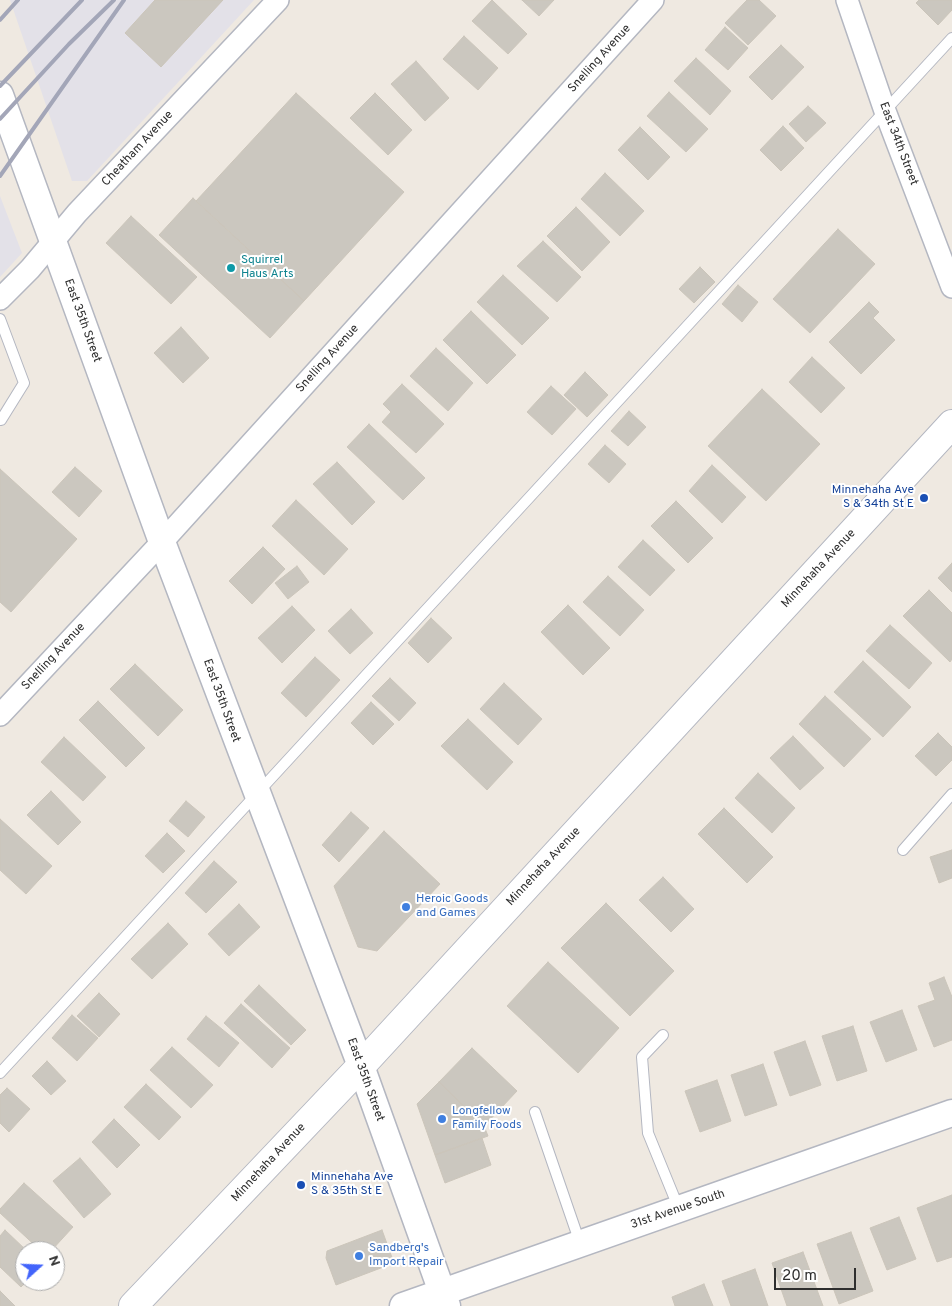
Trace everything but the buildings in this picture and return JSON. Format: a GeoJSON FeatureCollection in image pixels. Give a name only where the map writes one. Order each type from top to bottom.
{"type":"FeatureCollection","features":[{"type":"Feature","properties":{"kind":"main road","name":"Minnehaha Avenue"},"geometry":{"type":"LineString","coordinates":[[133,1306],[361,1066],[952,424]]}},
{"type":"Feature","properties":{"kind":"street","name":"Cheatham Avenue"},"geometry":{"type":"LineString","coordinates":[[0,299],[54,243],[77,213],[278,0]]}},
{"type":"Feature","properties":{"kind":"street","name":"Snelling Avenue"},"geometry":{"type":"LineString","coordinates":[[0,715],[162,542],[653,0]]}},
{"type":"Feature","properties":{"kind":"street","name":"East 34th Street"},"geometry":{"type":"LineString","coordinates":[[847,0],[885,111],[952,287]]}},
{"type":"Feature","properties":{"kind":"street","name":"East 35th Street"},"geometry":{"type":"LineString","coordinates":[[0,95],[162,542],[361,1066],[445,1299]]}},
{"type":"Feature","properties":{"kind":"street","name":"31st Avenue South"},"geometry":{"type":"LineString","coordinates":[[403,1306],[445,1299],[580,1244],[952,1113]]}},
{"type":"Feature","properties":{"kind":"lane"},"geometry":{"type":"LineString","coordinates":[[0,1073],[952,38]]}},
{"type":"Feature","properties":{"kind":"lane"},"geometry":{"type":"LineString","coordinates":[[0,319],[24,383],[1,420]]}},
{"type":"Feature","properties":{"kind":"lane"},"geometry":{"type":"LineString","coordinates":[[902,850],[952,794]]}},
{"type":"Feature","properties":{"kind":"lane"},"geometry":{"type":"LineString","coordinates":[[663,1035],[642,1057],[648,1133],[679,1210]]}},
{"type":"Feature","properties":{"kind":"lane"},"geometry":{"type":"LineString","coordinates":[[534,1112],[580,1244]]}},
{"type":"Feature","properties":{"kind":"shaded area"},"geometry":{"type":"Polygon","coordinates":[[[10,0],[254,0],[87,181],[72,181],[10,0]]]}},
{"type":"Feature","properties":{"kind":"shaded area"},"geometry":{"type":"Polygon","coordinates":[[[0,196],[22,253],[0,277],[0,196]]]}},
{"type":"Feature","properties":{"kind":"railway"},"geometry":{"type":"LineString","coordinates":[[0,20],[18,0]]}},
{"type":"Feature","properties":{"kind":"railway"},"geometry":{"type":"LineString","coordinates":[[0,86],[82,0]]}},
{"type":"Feature","properties":{"kind":"railway"},"geometry":{"type":"LineString","coordinates":[[0,119],[69,44],[114,0]]}},
{"type":"Feature","properties":{"kind":"railway"},"geometry":{"type":"LineString","coordinates":[[0,176],[124,0]]}},
{"type":"Feature","properties":{"kind":"place","name":"Squirrel Haus Arts"},"geometry":{"type":"Point","coordinates":[231,268]}},
{"type":"Feature","properties":{"kind":"place","name":"Minnehaha Ave S & 34th St E"},"geometry":{"type":"Point","coordinates":[924,498]}},
{"type":"Feature","properties":{"kind":"place","name":"Heroic Goods and Games"},"geometry":{"type":"Point","coordinates":[406,907]}},
{"type":"Feature","properties":{"kind":"place","name":"Longfellow Family Foods"},"geometry":{"type":"Point","coordinates":[442,1119]}},
{"type":"Feature","properties":{"kind":"place","name":"Minnehaha Ave S & 35th St E"},"geometry":{"type":"Point","coordinates":[301,1185]}},
{"type":"Feature","properties":{"kind":"place","name":"Sandberg's Import Repair"},"geometry":{"type":"Point","coordinates":[359,1256]}}]}
